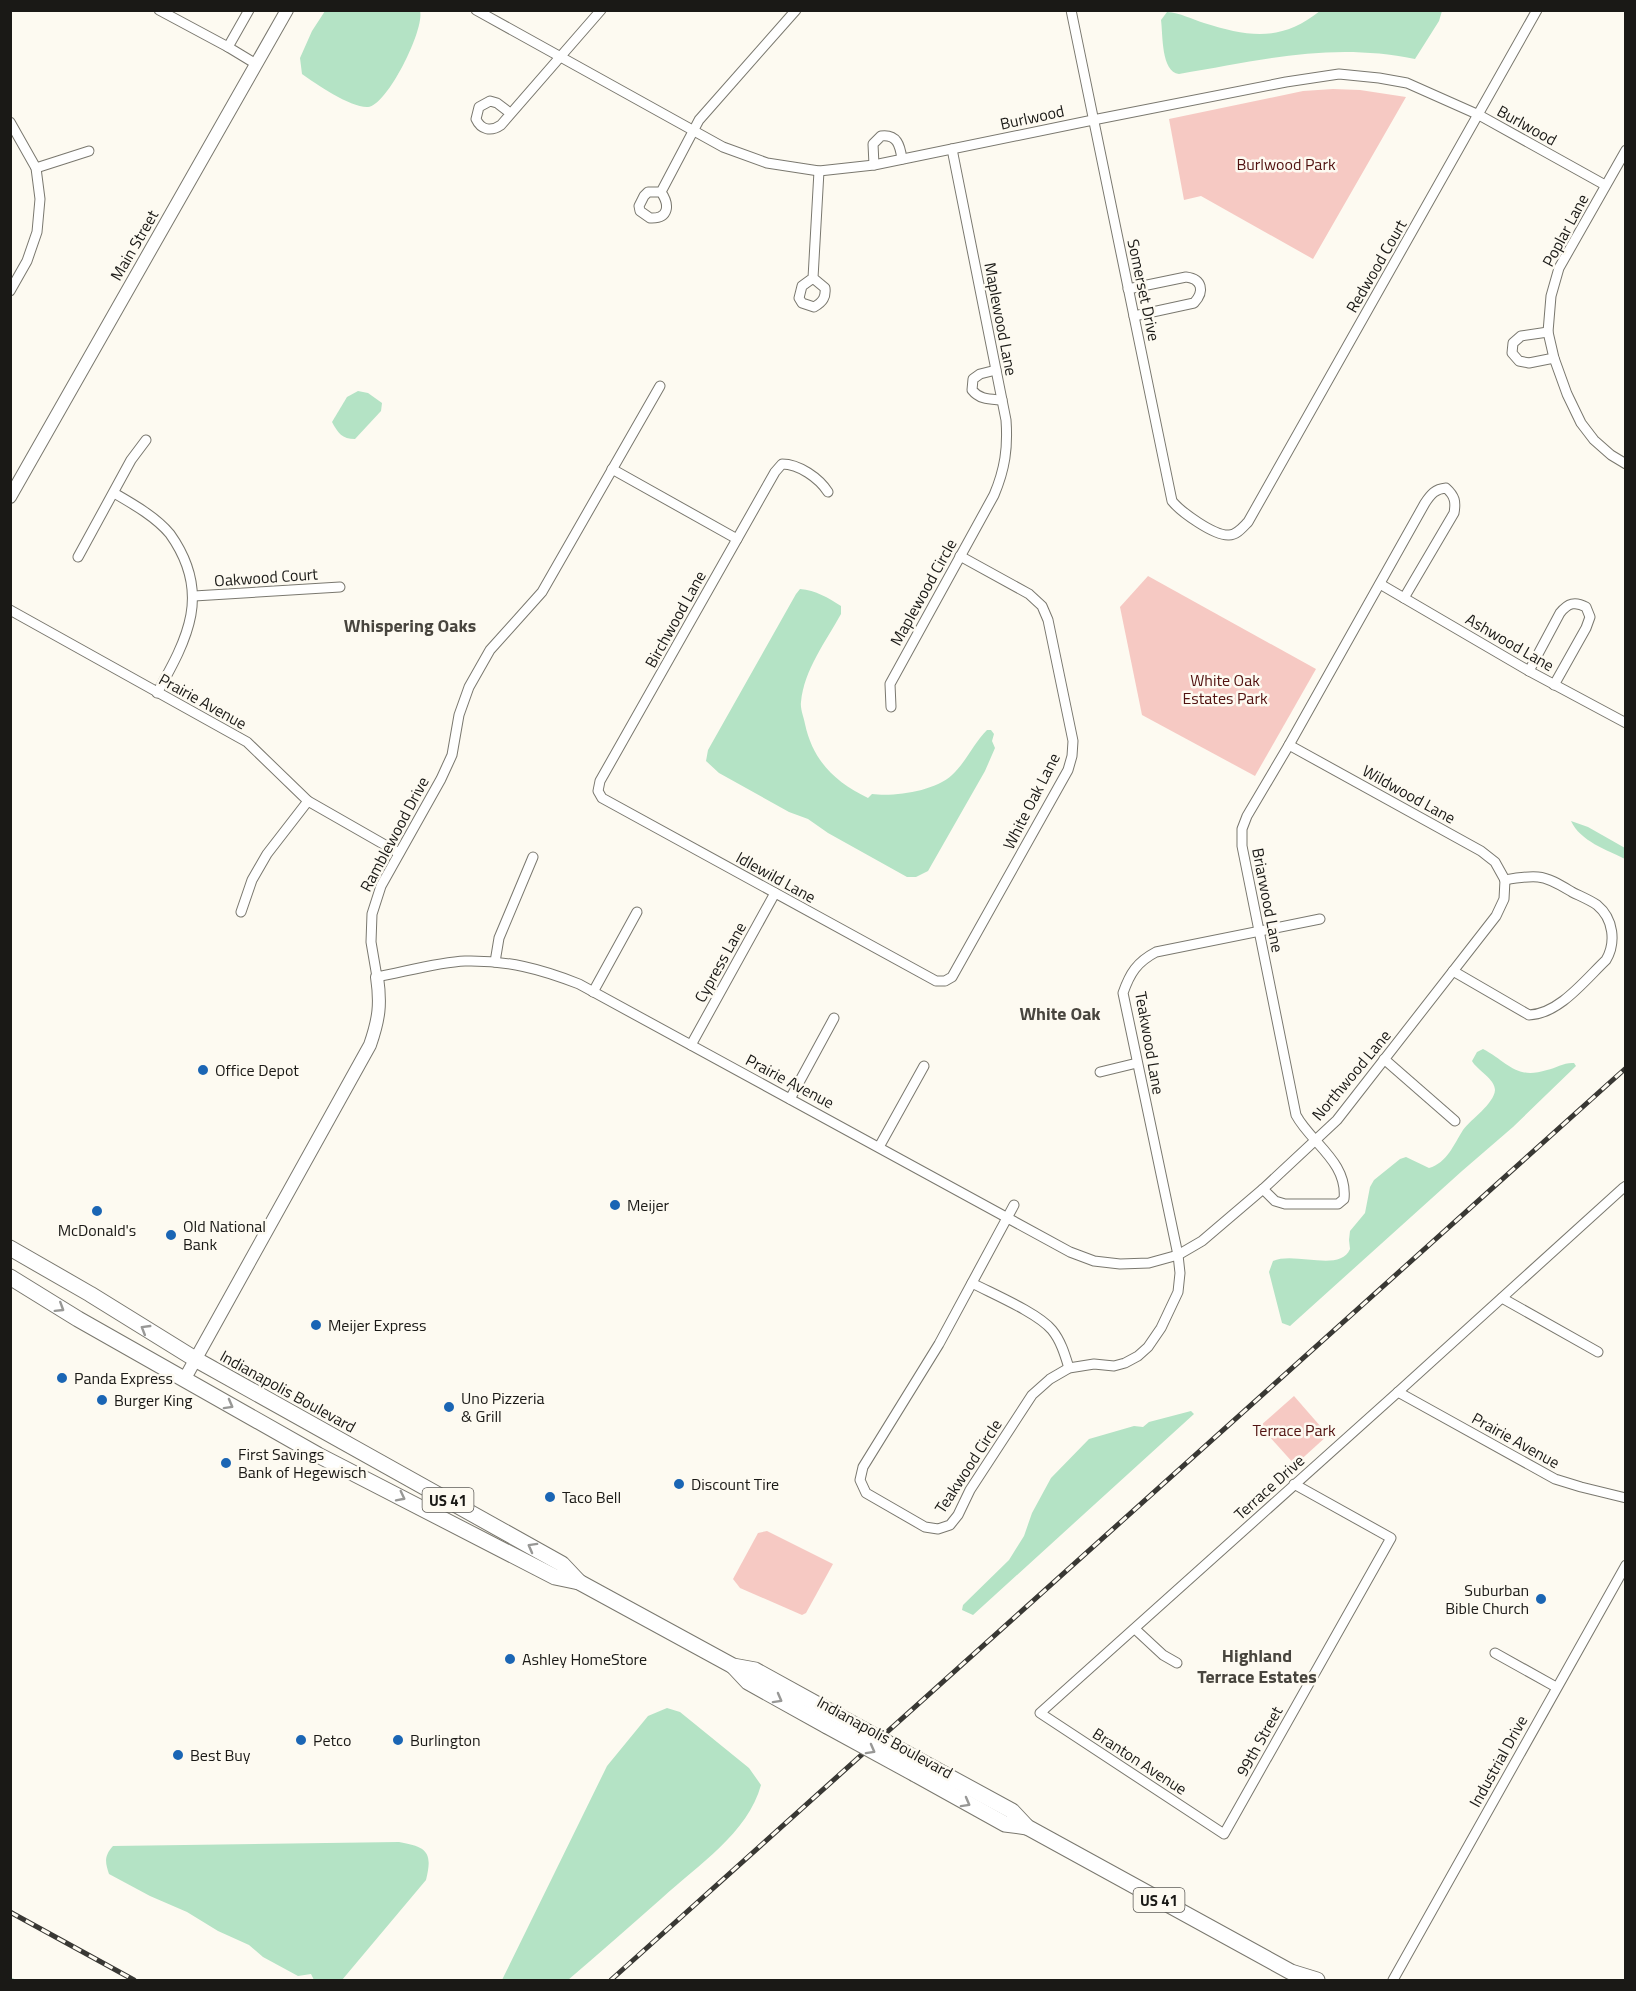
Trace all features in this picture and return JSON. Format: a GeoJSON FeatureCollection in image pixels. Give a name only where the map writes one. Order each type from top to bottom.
{"type":"FeatureCollection","features":[{"type":"Feature","properties":{"kind":"highway","name":"Indianapolis Boulevard"},"geometry":{"type":"LineString","coordinates":[[10,1248],[195,1359],[562,1563],[579,1581],[733,1666],[748,1682],[830,1719],[918,1768],[1005,1824],[1027,1827],[1296,1976],[1317,1980]]}},
{"type":"Feature","properties":{"kind":"highway","name":"Indianapolis Boulevard"},"geometry":{"type":"LineString","coordinates":[[10,1277],[78,1319],[318,1455],[555,1577],[579,1581]]}},
{"type":"Feature","properties":{"kind":"street"},"geometry":{"type":"LineString","coordinates":[[159,10],[256,64]]}},
{"type":"Feature","properties":{"kind":"street"},"geometry":{"type":"LineString","coordinates":[[228,48],[249,10]]}},
{"type":"Feature","properties":{"kind":"street","name":"Main Street"},"geometry":{"type":"LineString","coordinates":[[10,497],[287,10]]}},
{"type":"Feature","properties":{"kind":"street","name":"Burlwood"},"geometry":{"type":"LineString","coordinates":[[476,10],[723,147],[767,164],[819,171],[874,165],[1286,82],[1339,74],[1407,83],[1479,115],[1605,185]]}},
{"type":"Feature","properties":{"kind":"street"},"geometry":{"type":"LineString","coordinates":[[510,113],[601,10]]}},
{"type":"Feature","properties":{"kind":"street"},"geometry":{"type":"LineString","coordinates":[[661,192],[699,120],[796,10]]}},
{"type":"Feature","properties":{"kind":"street","name":"Somerset Drive"},"geometry":{"type":"LineString","coordinates":[[1071,10],[1172,501],[1180,511],[1219,533],[1228,536],[1236,534]]}},
{"type":"Feature","properties":{"kind":"street","name":"Redwood Court"},"geometry":{"type":"LineString","coordinates":[[1236,534],[1254,512],[1537,10]]}},
{"type":"Feature","properties":{"kind":"street"},"geometry":{"type":"LineString","coordinates":[[10,122],[24,143],[36,168],[40,199],[37,232],[27,261],[10,291]]}},
{"type":"Feature","properties":{"kind":"street"},"geometry":{"type":"LineString","coordinates":[[874,165],[873,144],[881,136],[891,136],[897,140],[902,159]]}},
{"type":"Feature","properties":{"kind":"street","name":"Maplewood Lane"},"geometry":{"type":"LineString","coordinates":[[952,149],[1006,420],[1007,450],[1001,478],[994,495]]}},
{"type":"Feature","properties":{"kind":"street","name":"Poplar Lane"},"geometry":{"type":"LineString","coordinates":[[1626,150],[1558,268],[1551,296],[1548,332],[1554,358],[1567,394],[1581,423],[1593,440],[1626,464]]}},
{"type":"Feature","properties":{"kind":"street"},"geometry":{"type":"LineString","coordinates":[[36,168],[89,151]]}},
{"type":"Feature","properties":{"kind":"street"},"geometry":{"type":"LineString","coordinates":[[813,278],[819,171]]}},
{"type":"Feature","properties":{"kind":"street"},"geometry":{"type":"LineString","coordinates":[[1128,289],[1186,277],[1194,278],[1199,282],[1202,290],[1200,297],[1194,303],[1134,316]]}},
{"type":"Feature","properties":{"kind":"street"},"geometry":{"type":"LineString","coordinates":[[1548,332],[1521,336],[1513,343],[1512,353],[1519,361],[1529,363],[1554,358]]}},
{"type":"Feature","properties":{"kind":"street"},"geometry":{"type":"LineString","coordinates":[[996,370],[980,374],[973,379],[972,390],[984,399],[1002,400]]}},
{"type":"Feature","properties":{"kind":"street","name":"Ramblewood Drive"},"geometry":{"type":"LineString","coordinates":[[184,1380],[370,1045],[379,1020],[380,997],[371,942],[372,914],[381,886],[452,755],[459,715],[469,687],[490,650],[542,592],[660,386]]}},
{"type":"Feature","properties":{"kind":"street"},"geometry":{"type":"LineString","coordinates":[[78,557],[131,460],[146,440]]}},
{"type":"Feature","properties":{"kind":"street","name":"Birchwood Lane"},"geometry":{"type":"LineString","coordinates":[[598,791],[600,782],[775,472],[782,464],[791,464],[821,482],[828,492]]}},
{"type":"Feature","properties":{"kind":"street"},"geometry":{"type":"LineString","coordinates":[[612,469],[737,539]]}},
{"type":"Feature","properties":{"kind":"street","name":"Briarwood Lane"},"geometry":{"type":"LineString","coordinates":[[1263,1189],[1275,1201],[1285,1204],[1338,1204],[1344,1199],[1345,1189],[1333,1159],[1303,1128],[1296,1114],[1242,846],[1242,829],[1247,816],[1432,493],[1438,489],[1446,489],[1452,493],[1456,503],[1454,513],[1404,598]]}},
{"type":"Feature","properties":{"kind":"street"},"geometry":{"type":"LineString","coordinates":[[114,493],[144,512],[169,533],[185,562],[194,596],[189,626],[176,659],[157,693]]}},
{"type":"Feature","properties":{"kind":"street","name":"Maplewood Circle"},"geometry":{"type":"LineString","coordinates":[[891,707],[890,684],[994,495]]}},
{"type":"Feature","properties":{"kind":"street","name":"White Oak Lane"},"geometry":{"type":"LineString","coordinates":[[945,981],[952,977],[1068,770],[1072,756],[1072,741],[1048,620],[1041,606],[1029,594],[960,556]]}},
{"type":"Feature","properties":{"kind":"street","name":"Ashwood Lane"},"geometry":{"type":"LineString","coordinates":[[1380,584],[1529,671],[1626,723]]}},
{"type":"Feature","properties":{"kind":"street","name":"Oakwood Court"},"geometry":{"type":"LineString","coordinates":[[194,596],[340,587]]}},
{"type":"Feature","properties":{"kind":"street"},"geometry":{"type":"LineString","coordinates":[[1529,671],[1566,605],[1578,603],[1586,607],[1590,617],[1586,628],[1554,685]]}},
{"type":"Feature","properties":{"kind":"street","name":"Prairie Avenue"},"geometry":{"type":"LineString","coordinates":[[10,610],[247,742],[308,801],[399,853]]}},
{"type":"Feature","properties":{"kind":"street","name":"Wildwood Lane"},"geometry":{"type":"LineString","coordinates":[[1289,745],[1481,851],[1495,862],[1505,880]]}},
{"type":"Feature","properties":{"kind":"street","name":"Idlewild Lane"},"geometry":{"type":"LineString","coordinates":[[598,791],[602,798],[775,893],[936,981],[945,981]]}},
{"type":"Feature","properties":{"kind":"street"},"geometry":{"type":"LineString","coordinates":[[241,912],[252,880],[267,854],[308,801]]}},
{"type":"Feature","properties":{"kind":"street"},"geometry":{"type":"LineString","coordinates":[[495,962],[500,938],[533,857]]}},
{"type":"Feature","properties":{"kind":"street"},"geometry":{"type":"LineString","coordinates":[[1453,971],[1529,1015],[1540,1015],[1554,1008],[1606,960],[1611,951],[1612,933],[1608,918],[1597,905],[1555,882],[1540,877],[1526,876],[1505,880]]}},
{"type":"Feature","properties":{"kind":"street","name":"Northwood Lane"},"geometry":{"type":"LineString","coordinates":[[1178,1255],[1202,1241],[1263,1189],[1337,1120],[1496,916],[1504,899],[1505,880]]}},
{"type":"Feature","properties":{"kind":"street","name":"Cypress Lane"},"geometry":{"type":"LineString","coordinates":[[691,1045],[775,893]]}},
{"type":"Feature","properties":{"kind":"street"},"geometry":{"type":"LineString","coordinates":[[594,992],[637,912]]}},
{"type":"Feature","properties":{"kind":"street","name":"Teakwood Lane"},"geometry":{"type":"LineString","coordinates":[[1178,1255],[1123,993],[1129,976],[1141,960],[1156,952],[1320,919]]}},
{"type":"Feature","properties":{"kind":"street","name":"Prairie Avenue"},"geometry":{"type":"LineString","coordinates":[[377,977],[463,961],[509,963],[545,970],[594,992],[1070,1252],[1094,1261],[1120,1264],[1149,1263],[1178,1255]]}},
{"type":"Feature","properties":{"kind":"street"},"geometry":{"type":"LineString","coordinates":[[790,1099],[834,1018]]}},
{"type":"Feature","properties":{"kind":"street"},"geometry":{"type":"LineString","coordinates":[[1384,1059],[1455,1121]]}},
{"type":"Feature","properties":{"kind":"street"},"geometry":{"type":"LineString","coordinates":[[1100,1072],[1137,1063]]}},
{"type":"Feature","properties":{"kind":"street"},"geometry":{"type":"LineString","coordinates":[[879,1147],[924,1066]]}},
{"type":"Feature","properties":{"kind":"street","name":"Terrace Drive"},"geometry":{"type":"LineString","coordinates":[[1040,1713],[1626,1186]]}},
{"type":"Feature","properties":{"kind":"street","name":"Teakwood Circle"},"geometry":{"type":"LineString","coordinates":[[1014,1205],[939,1344],[863,1467],[860,1480],[866,1493],[925,1527],[938,1529],[950,1525],[1032,1395],[1050,1379],[1069,1368],[1094,1364],[1114,1366],[1125,1364],[1148,1347],[1161,1328],[1178,1292],[1180,1273],[1178,1255]]}},
{"type":"Feature","properties":{"kind":"street"},"geometry":{"type":"LineString","coordinates":[[972,1283],[1039,1319],[1052,1329],[1060,1341],[1069,1368]]}},
{"type":"Feature","properties":{"kind":"street"},"geometry":{"type":"LineString","coordinates":[[1502,1298],[1598,1352]]}},
{"type":"Feature","properties":{"kind":"street","name":"Prairie Avenue"},"geometry":{"type":"LineString","coordinates":[[1398,1392],[1555,1479],[1626,1498]]}},
{"type":"Feature","properties":{"kind":"street","name":"99th Street"},"geometry":{"type":"LineString","coordinates":[[1224,1833],[1391,1538],[1294,1484]]}},
{"type":"Feature","properties":{"kind":"street","name":"Industrial Drive"},"geometry":{"type":"LineString","coordinates":[[1389,1980],[1395,1976],[1626,1565]]}},
{"type":"Feature","properties":{"kind":"street"},"geometry":{"type":"LineString","coordinates":[[1134,1629],[1163,1655],[1176,1663]]}},
{"type":"Feature","properties":{"kind":"street"},"geometry":{"type":"LineString","coordinates":[[1495,1653],[1556,1688]]}},
{"type":"Feature","properties":{"kind":"street","name":"Branton Avenue"},"geometry":{"type":"LineString","coordinates":[[1040,1713],[1224,1833]]}},
{"type":"Feature","properties":{"kind":"green space","name":"Burlwood Park"},"geometry":{"type":"Polygon","coordinates":[[[1360,90],[1406,97],[1313,259],[1201,196],[1184,200],[1169,119],[1303,91],[1360,90]]]}},
{"type":"Feature","properties":{"kind":"green space","name":"White Oak Estates Park"},"geometry":{"type":"Polygon","coordinates":[[[1148,576],[1316,669],[1255,776],[1142,715],[1120,607],[1148,576]]]}},
{"type":"Feature","properties":{"kind":"green space","name":"Terrace Park"},"geometry":{"type":"Polygon","coordinates":[[[1294,1396],[1328,1435],[1295,1465],[1260,1426],[1294,1396]]]}},
{"type":"Feature","properties":{"kind":"green space"},"geometry":{"type":"Polygon","coordinates":[[[767,1531],[833,1564],[806,1613],[802,1615],[740,1588],[733,1579],[758,1533],[767,1531]]]}},
{"type":"Feature","properties":{"kind":"shaded area"},"geometry":{"type":"Polygon","coordinates":[[[325,11],[420,11],[417,33],[403,65],[385,94],[368,107],[352,104],[334,95],[302,74],[300,58],[312,31],[325,11]]]}},
{"type":"Feature","properties":{"kind":"shaded area"},"geometry":{"type":"Polygon","coordinates":[[[1320,11],[1442,11],[1439,21],[1415,59],[1354,52],[1325,53],[1268,59],[1179,74],[1173,72],[1166,60],[1161,20],[1167,12],[1236,31],[1264,34],[1292,28],[1320,11]]]}},
{"type":"Feature","properties":{"kind":"shaded area"},"geometry":{"type":"Polygon","coordinates":[[[358,391],[368,393],[382,403],[381,411],[355,439],[351,439],[341,435],[332,422],[347,397],[358,391]]]}},
{"type":"Feature","properties":{"kind":"shaded area"},"geometry":{"type":"Polygon","coordinates":[[[800,589],[827,597],[841,606],[841,614],[816,656],[806,679],[801,705],[814,749],[827,769],[845,785],[868,798],[872,794],[903,794],[925,789],[945,781],[952,775],[987,730],[991,730],[994,734],[992,741],[995,748],[985,771],[928,871],[916,877],[907,877],[828,833],[808,819],[789,812],[719,773],[706,761],[708,750],[800,589]]]}},
{"type":"Feature","properties":{"kind":"shaded area"},"geometry":{"type":"Polygon","coordinates":[[[1571,821],[1588,827],[1625,848],[1625,859],[1587,839],[1571,821]]]}},
{"type":"Feature","properties":{"kind":"shaded area"},"geometry":{"type":"Polygon","coordinates":[[[1483,1049],[1512,1068],[1527,1073],[1536,1073],[1567,1063],[1574,1063],[1576,1066],[1513,1127],[1290,1326],[1282,1323],[1269,1272],[1273,1261],[1293,1258],[1327,1261],[1345,1256],[1350,1249],[1350,1231],[1365,1213],[1370,1187],[1374,1180],[1400,1159],[1406,1157],[1429,1168],[1441,1162],[1463,1130],[1487,1106],[1494,1095],[1492,1082],[1472,1061],[1477,1052],[1483,1049]]]}},
{"type":"Feature","properties":{"kind":"shaded area"},"geometry":{"type":"Polygon","coordinates":[[[1191,1411],[1194,1414],[973,1615],[962,1610],[963,1605],[1009,1560],[1024,1536],[1032,1513],[1051,1478],[1089,1439],[1134,1426],[1143,1427],[1149,1422],[1191,1411]]]}},
{"type":"Feature","properties":{"kind":"shaded area"},"geometry":{"type":"Polygon","coordinates":[[[667,1708],[680,1712],[749,1768],[761,1785],[745,1818],[720,1848],[568,1980],[502,1980],[607,1766],[648,1716],[667,1708]]]}},
{"type":"Feature","properties":{"kind":"shaded area"},"geometry":{"type":"Polygon","coordinates":[[[399,1842],[416,1846],[426,1852],[429,1863],[426,1880],[342,1980],[314,1980],[311,1974],[298,1976],[263,1957],[249,1945],[109,1874],[106,1863],[108,1853],[113,1846],[399,1842]]]}},
{"type":"Feature","properties":{"kind":"railway"},"geometry":{"type":"LineString","coordinates":[[611,1980],[1626,1068]]}},
{"type":"Feature","properties":{"kind":"railway"},"geometry":{"type":"LineString","coordinates":[[10,1912],[134,1980]]}},
{"type":"Feature","properties":{"kind":"place","name":"Office Depot"},"geometry":{"type":"Point","coordinates":[203,1070]}},
{"type":"Feature","properties":{"kind":"place","name":"Meijer"},"geometry":{"type":"Point","coordinates":[615,1205]}},
{"type":"Feature","properties":{"kind":"place","name":"McDonald's"},"geometry":{"type":"Point","coordinates":[97,1211]}},
{"type":"Feature","properties":{"kind":"place","name":"Old National Bank"},"geometry":{"type":"Point","coordinates":[171,1235]}},
{"type":"Feature","properties":{"kind":"place","name":"Meijer Express"},"geometry":{"type":"Point","coordinates":[316,1325]}},
{"type":"Feature","properties":{"kind":"place","name":"Panda Express"},"geometry":{"type":"Point","coordinates":[62,1378]}},
{"type":"Feature","properties":{"kind":"place","name":"Burger King"},"geometry":{"type":"Point","coordinates":[102,1400]}},
{"type":"Feature","properties":{"kind":"place","name":"Uno Pizzeria & Grill"},"geometry":{"type":"Point","coordinates":[449,1407]}},
{"type":"Feature","properties":{"kind":"place","name":"First Savings Bank of Hegewisch"},"geometry":{"type":"Point","coordinates":[226,1463]}},
{"type":"Feature","properties":{"kind":"place","name":"Discount Tire"},"geometry":{"type":"Point","coordinates":[679,1484]}},
{"type":"Feature","properties":{"kind":"place","name":"Taco Bell"},"geometry":{"type":"Point","coordinates":[550,1497]}},
{"type":"Feature","properties":{"kind":"place","name":"Suburban Bible Church"},"geometry":{"type":"Point","coordinates":[1541,1599]}},
{"type":"Feature","properties":{"kind":"place","name":"Ashley HomeStore"},"geometry":{"type":"Point","coordinates":[510,1659]}},
{"type":"Feature","properties":{"kind":"place","name":"Petco"},"geometry":{"type":"Point","coordinates":[301,1740]}},
{"type":"Feature","properties":{"kind":"place","name":"Burlington"},"geometry":{"type":"Point","coordinates":[398,1740]}},
{"type":"Feature","properties":{"kind":"place","name":"Best Buy"},"geometry":{"type":"Point","coordinates":[178,1755]}},
{"type":"Feature","properties":{"kind":"district","name":"Whispering Oaks"},"geometry":{"type":"Point","coordinates":[410,625]}},
{"type":"Feature","properties":{"kind":"district","name":"White Oak"},"geometry":{"type":"Point","coordinates":[1060,1013]}},
{"type":"Feature","properties":{"kind":"district","name":"Highland Terrace Estates"},"geometry":{"type":"Point","coordinates":[1257,1665]}}]}
